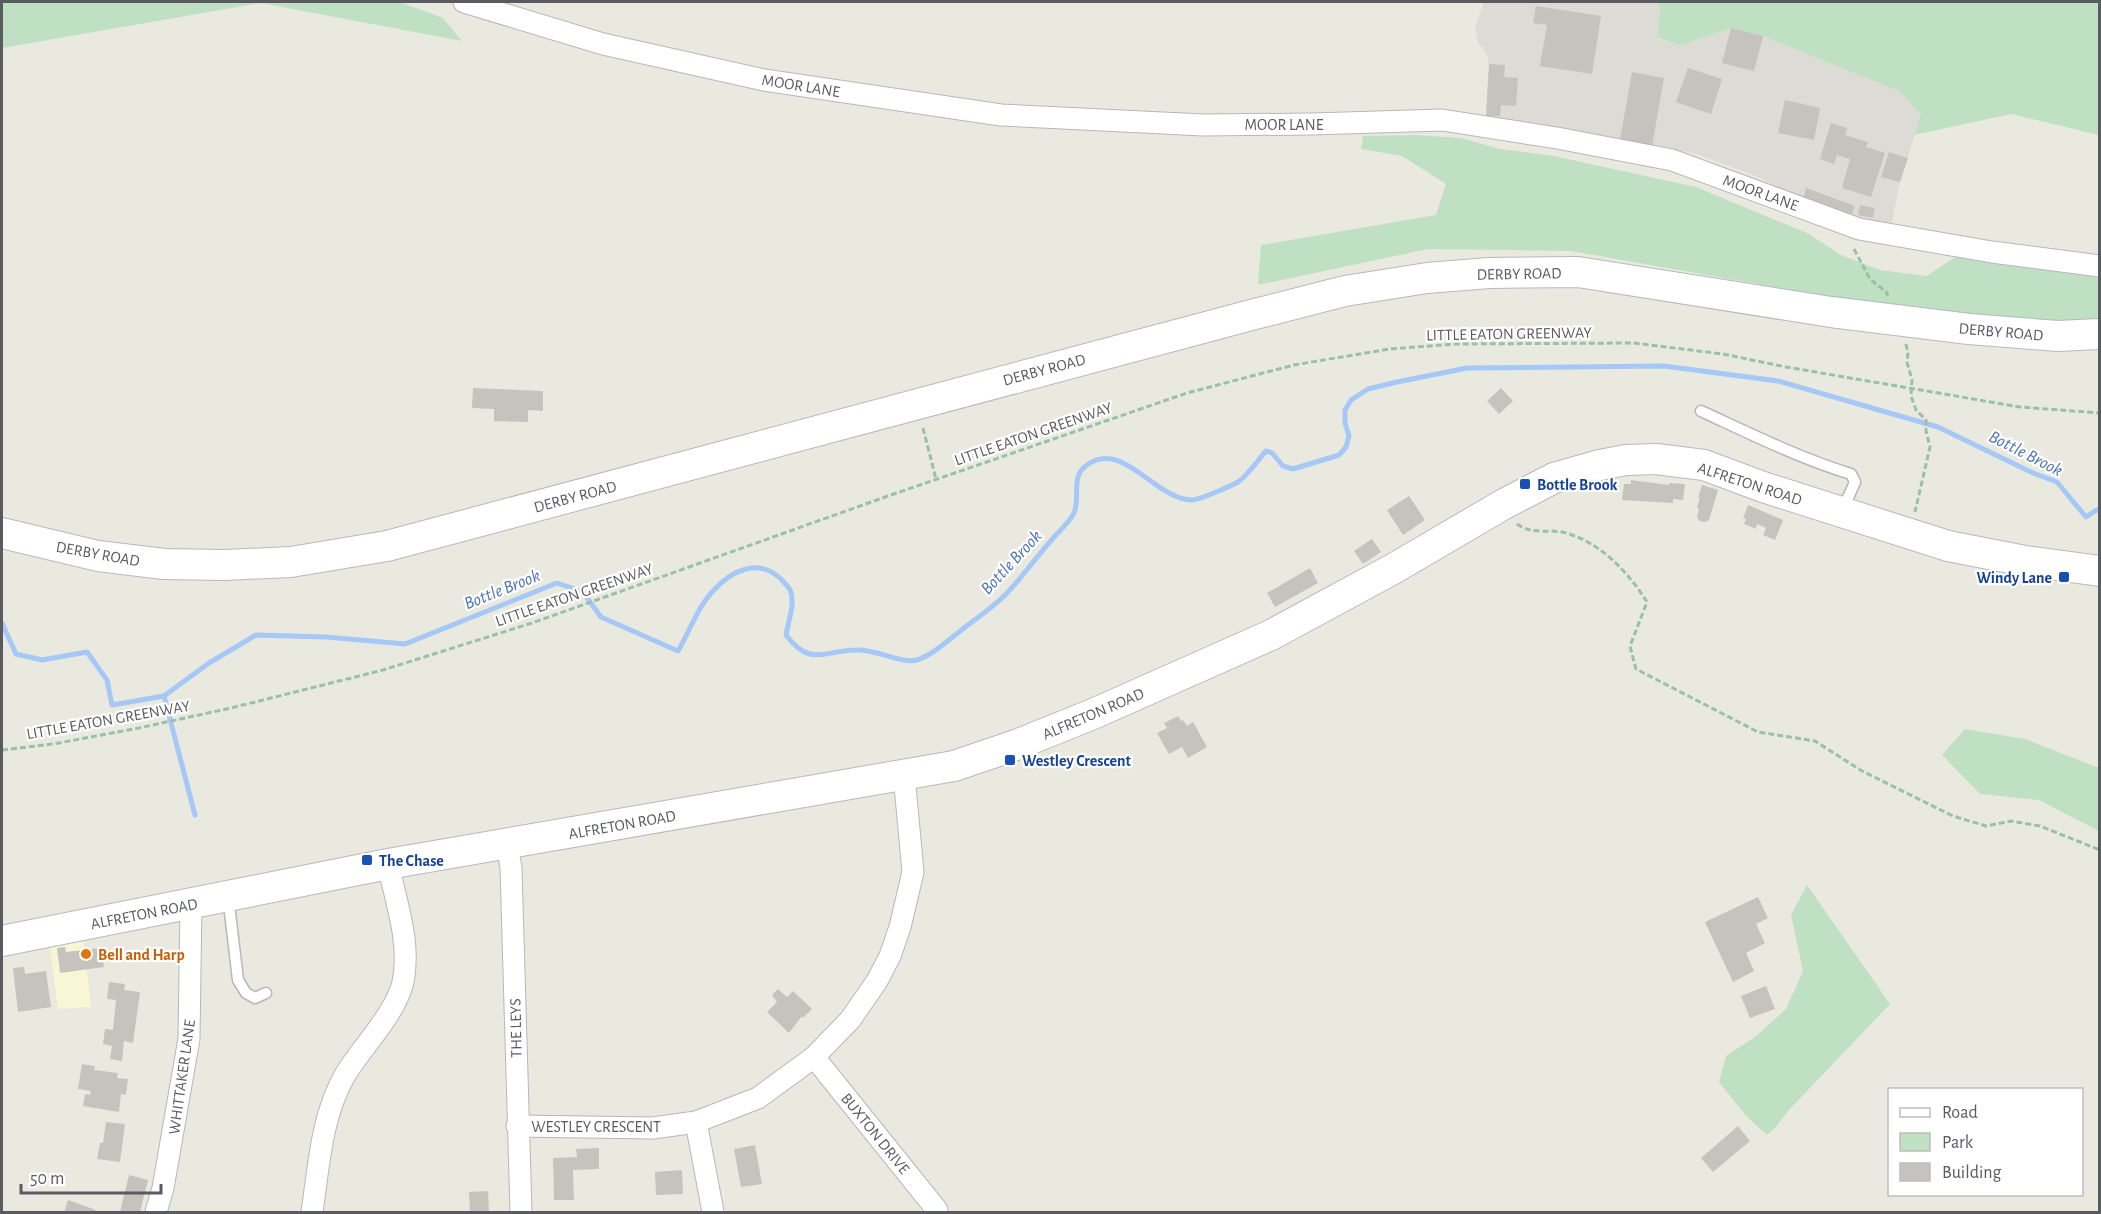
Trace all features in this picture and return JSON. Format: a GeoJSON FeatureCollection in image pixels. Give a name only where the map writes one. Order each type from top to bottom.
{"type":"FeatureCollection","features":[{"type":"Feature","properties":{"kind":"street","name":"MOOR LANE"},"geometry":{"type":"LineString","coordinates":[[464,2],[603,44],[764,80],[1001,115],[1203,124],[1312,124],[1442,120],[1557,138],[1672,160],[1859,229],[1992,252],[2100,266]]}},
{"type":"Feature","properties":{"kind":"street","name":"DERBY ROAD"},"geometry":{"type":"LineString","coordinates":[[2,532],[98,556],[164,564],[224,565],[291,562],[387,546],[1346,291],[1427,278],[1489,273],[1578,272],[1832,312],[1969,330],[2058,336],[2100,334]]}},
{"type":"Feature","properties":{"kind":"street","name":"ALFRETON ROAD"},"geometry":{"type":"LineString","coordinates":[[2,941],[388,864],[954,766],[1016,745],[1271,635],[1554,478],[1626,460],[1656,459],[1704,465],[1763,487],[1959,548],[2025,561],[2100,571]]}},
{"type":"Feature","properties":{"kind":"street","name":"WESTLEY CRESCENT"},"geometry":{"type":"LineString","coordinates":[[517,1126],[653,1128],[696,1122],[758,1098],[814,1057],[850,1020],[877,981],[890,956],[900,927],[913,872],[904,775]]}},
{"type":"Feature","properties":{"kind":"street","name":"THE LEYS"},"geometry":{"type":"LineString","coordinates":[[507,844],[512,868],[521,1212]]}},
{"type":"Feature","properties":{"kind":"street"},"geometry":{"type":"LineString","coordinates":[[312,1212],[327,1114],[345,1076],[391,1008],[403,982],[405,945],[388,864]]}},
{"type":"Feature","properties":{"kind":"street","name":"WHITTAKER LANE"},"geometry":{"type":"LineString","coordinates":[[156,1212],[163,1188],[189,1039],[191,903]]}},
{"type":"Feature","properties":{"kind":"street","name":"BUXTON DRIVE"},"geometry":{"type":"LineString","coordinates":[[814,1057],[937,1210]]}},
{"type":"Feature","properties":{"kind":"street"},"geometry":{"type":"LineString","coordinates":[[696,1122],[713,1212]]}},
{"type":"Feature","properties":{"kind":"lane"},"geometry":{"type":"LineString","coordinates":[[1701,411],[1810,460],[1851,474],[1855,482],[1842,512]]}},
{"type":"Feature","properties":{"kind":"lane"},"geometry":{"type":"LineString","coordinates":[[228,896],[238,980],[246,993],[255,998],[266,993]]}},
{"type":"Feature","properties":{"kind":"path"},"geometry":{"type":"LineString","coordinates":[[1861,261],[1870,279],[1886,292]]}},
{"type":"Feature","properties":{"kind":"path","name":"LITTLE EATON GREENWAY"},"geometry":{"type":"LineString","coordinates":[[2,750],[52,744],[139,728],[384,670],[569,610],[936,479],[1187,393],[1294,365],[1389,349],[1456,344],[1634,343],[1723,354],[2020,407],[2100,413]]}},
{"type":"Feature","properties":{"kind":"path"},"geometry":{"type":"LineString","coordinates":[[1906,344],[1911,396],[1916,410],[1926,420],[1930,447],[1909,533]]}},
{"type":"Feature","properties":{"kind":"path"},"geometry":{"type":"LineString","coordinates":[[916,404],[936,479]]}},
{"type":"Feature","properties":{"kind":"path"},"geometry":{"type":"LineString","coordinates":[[1504,504],[1508,518],[1523,528],[1542,532],[1565,532],[1584,541],[1602,551],[1634,582],[1647,602],[1630,646],[1636,669],[1758,732],[1815,741],[1862,771],[1953,816],[1986,826],[2011,821],[2040,826],[2100,850]]}},
{"type":"Feature","properties":{"kind":"shaded area"},"geometry":{"type":"Polygon","coordinates":[[[1484,2],[1656,2],[1660,8],[1658,39],[1681,45],[1731,28],[1763,36],[1899,91],[1921,114],[1900,182],[1891,226],[1853,219],[1797,198],[1750,174],[1697,154],[1486,116],[1489,64],[1487,55],[1478,42],[1475,27],[1484,2]]]}},
{"type":"Feature","properties":{"kind":"shaded area"},"geometry":{"type":"Polygon","coordinates":[[[83,939],[91,1007],[58,1009],[50,945],[83,939]]]}},
{"type":"Feature","properties":{"kind":"green space"},"geometry":{"type":"Polygon","coordinates":[[[2,2],[400,2],[443,18],[462,41],[261,3],[2,48],[2,2]]]}},
{"type":"Feature","properties":{"kind":"green space"},"geometry":{"type":"Polygon","coordinates":[[[1656,2],[2099,2],[2099,135],[2011,114],[1914,135],[1921,114],[1899,91],[1763,36],[1731,28],[1681,45],[1658,38],[1660,8],[1656,2]]]}},
{"type":"Feature","properties":{"kind":"green space"},"geometry":{"type":"Polygon","coordinates":[[[1415,135],[1461,138],[1500,149],[1554,156],[1696,187],[1809,234],[1841,255],[1880,270],[1927,276],[1955,257],[2022,261],[2099,278],[2100,321],[2044,328],[1938,316],[1571,251],[1428,249],[1258,285],[1261,245],[1436,215],[1446,184],[1402,156],[1361,149],[1363,136],[1415,135]]]}},
{"type":"Feature","properties":{"kind":"green space"},"geometry":{"type":"Polygon","coordinates":[[[1965,729],[2025,739],[2099,768],[2099,831],[2039,800],[1980,794],[1942,755],[1965,729]]]}},
{"type":"Feature","properties":{"kind":"green space"},"geometry":{"type":"Polygon","coordinates":[[[1807,885],[1890,1004],[1767,1135],[1746,1116],[1719,1082],[1726,1056],[1755,1037],[1786,1009],[1803,971],[1791,915],[1807,885]]]}},
{"type":"Feature","properties":{"kind":"building"},"geometry":{"type":"Polygon","coordinates":[[[1536,6],[1601,16],[1592,74],[1540,66],[1547,25],[1533,23],[1536,6]]]}},
{"type":"Feature","properties":{"kind":"building"},"geometry":{"type":"Polygon","coordinates":[[[1731,28],[1763,36],[1754,71],[1722,63],[1731,28]]]}},
{"type":"Feature","properties":{"kind":"building"},"geometry":{"type":"Polygon","coordinates":[[[1489,64],[1505,65],[1504,77],[1518,78],[1516,106],[1501,105],[1500,116],[1486,116],[1489,64]]]}},
{"type":"Feature","properties":{"kind":"building"},"geometry":{"type":"Polygon","coordinates":[[[1688,68],[1722,79],[1711,114],[1676,102],[1688,68]]]}},
{"type":"Feature","properties":{"kind":"building"},"geometry":{"type":"Polygon","coordinates":[[[1632,72],[1664,78],[1652,146],[1620,140],[1632,72]]]}},
{"type":"Feature","properties":{"kind":"building"},"geometry":{"type":"Polygon","coordinates":[[[1785,100],[1820,108],[1814,140],[1778,133],[1785,100]]]}},
{"type":"Feature","properties":{"kind":"building"},"geometry":{"type":"Polygon","coordinates":[[[1831,123],[1847,128],[1845,135],[1868,142],[1866,147],[1885,153],[1871,197],[1842,188],[1850,159],[1837,155],[1834,164],[1820,159],[1831,123]]]}},
{"type":"Feature","properties":{"kind":"building"},"geometry":{"type":"Polygon","coordinates":[[[1889,152],[1908,158],[1900,182],[1881,177],[1889,152]]]}},
{"type":"Feature","properties":{"kind":"building"},"geometry":{"type":"Polygon","coordinates":[[[1806,188],[1855,206],[1850,219],[1803,201],[1806,188]]]}},
{"type":"Feature","properties":{"kind":"building"},"geometry":{"type":"Polygon","coordinates":[[[1860,205],[1875,208],[1873,218],[1858,215],[1860,205]]]}},
{"type":"Feature","properties":{"kind":"building"},"geometry":{"type":"Polygon","coordinates":[[[473,388],[543,391],[543,411],[528,410],[528,422],[494,421],[494,409],[472,408],[473,388]]]}},
{"type":"Feature","properties":{"kind":"building"},"geometry":{"type":"Polygon","coordinates":[[[1501,388],[1513,401],[1499,414],[1487,401],[1501,388]]]}},
{"type":"Feature","properties":{"kind":"building"},"geometry":{"type":"Polygon","coordinates":[[[1631,480],[1669,485],[1669,483],[1685,484],[1683,500],[1673,499],[1673,503],[1622,500],[1624,484],[1631,484],[1631,480]]]}},
{"type":"Feature","properties":{"kind":"building"},"geometry":{"type":"Polygon","coordinates":[[[1702,485],[1718,490],[1709,520],[1705,522],[1699,521],[1697,516],[1700,497],[1698,497],[1702,485]]]}},
{"type":"Feature","properties":{"kind":"building"},"geometry":{"type":"Polygon","coordinates":[[[1409,496],[1425,520],[1403,535],[1387,510],[1409,496]]]}},
{"type":"Feature","properties":{"kind":"building"},"geometry":{"type":"Polygon","coordinates":[[[1748,505],[1783,520],[1775,540],[1763,535],[1766,528],[1757,524],[1756,529],[1744,524],[1746,519],[1743,519],[1748,505]]]}},
{"type":"Feature","properties":{"kind":"building"},"geometry":{"type":"Polygon","coordinates":[[[1372,539],[1381,552],[1363,564],[1354,551],[1372,539]]]}},
{"type":"Feature","properties":{"kind":"building"},"geometry":{"type":"Polygon","coordinates":[[[1310,568],[1318,583],[1275,607],[1267,593],[1310,568]]]}},
{"type":"Feature","properties":{"kind":"building"},"geometry":{"type":"Polygon","coordinates":[[[1178,716],[1187,726],[1193,722],[1207,747],[1188,758],[1182,747],[1169,754],[1157,733],[1167,728],[1164,723],[1178,716]]]}},
{"type":"Feature","properties":{"kind":"building"},"geometry":{"type":"Polygon","coordinates":[[[1758,897],[1768,918],[1756,924],[1765,943],[1746,953],[1754,971],[1733,982],[1705,922],[1758,897]]]}},
{"type":"Feature","properties":{"kind":"building"},"geometry":{"type":"Polygon","coordinates":[[[65,947],[66,952],[101,948],[104,967],[60,973],[57,948],[65,947]]]}},
{"type":"Feature","properties":{"kind":"building"},"geometry":{"type":"Polygon","coordinates":[[[24,967],[25,974],[46,971],[51,1007],[18,1012],[13,968],[24,967]]]}},
{"type":"Feature","properties":{"kind":"building"},"geometry":{"type":"Polygon","coordinates":[[[109,982],[125,984],[124,990],[140,992],[133,1043],[124,1041],[122,1061],[110,1059],[112,1046],[103,1044],[105,1029],[113,1030],[116,1000],[107,999],[109,982]]]}},
{"type":"Feature","properties":{"kind":"building"},"geometry":{"type":"Polygon","coordinates":[[[1766,986],[1775,1009],[1750,1018],[1741,996],[1766,986]]]}},
{"type":"Feature","properties":{"kind":"building"},"geometry":{"type":"Polygon","coordinates":[[[778,989],[787,997],[793,991],[812,1009],[803,1018],[802,1016],[789,1033],[767,1012],[777,1002],[772,995],[778,989]]]}},
{"type":"Feature","properties":{"kind":"building"},"geometry":{"type":"Polygon","coordinates":[[[82,1064],[95,1066],[94,1070],[118,1073],[117,1078],[128,1079],[126,1095],[121,1094],[119,1112],[83,1106],[85,1094],[90,1095],[91,1091],[78,1089],[82,1064]]]}},
{"type":"Feature","properties":{"kind":"building"},"geometry":{"type":"Polygon","coordinates":[[[106,1122],[125,1124],[120,1162],[97,1159],[100,1143],[103,1143],[106,1122]]]}},
{"type":"Feature","properties":{"kind":"building"},"geometry":{"type":"Polygon","coordinates":[[[1738,1126],[1750,1141],[1713,1172],[1701,1158],[1738,1126]]]}},
{"type":"Feature","properties":{"kind":"building"},"geometry":{"type":"Polygon","coordinates":[[[755,1145],[762,1184],[741,1187],[734,1149],[755,1145]]]}},
{"type":"Feature","properties":{"kind":"building"},"geometry":{"type":"Polygon","coordinates":[[[599,1148],[599,1169],[573,1170],[574,1200],[554,1200],[553,1158],[577,1157],[576,1149],[599,1148]]]}},
{"type":"Feature","properties":{"kind":"building"},"geometry":{"type":"Polygon","coordinates":[[[682,1170],[683,1194],[656,1195],[655,1172],[682,1170]]]}},
{"type":"Feature","properties":{"kind":"building"},"geometry":{"type":"Polygon","coordinates":[[[129,1175],[148,1180],[140,1212],[120,1212],[129,1175]]]}},
{"type":"Feature","properties":{"kind":"building"},"geometry":{"type":"Polygon","coordinates":[[[488,1191],[489,1212],[470,1212],[469,1192],[488,1191]]]}},
{"type":"Feature","properties":{"kind":"building"},"geometry":{"type":"Polygon","coordinates":[[[68,1200],[96,1210],[95,1212],[64,1212],[68,1200]]]}},
{"type":"Feature","properties":{"kind":"waterway","name":"Bottle Brook"},"geometry":{"type":"LineString","coordinates":[[2,623],[16,654],[42,660],[87,652],[107,680],[112,705],[164,696],[209,663],[256,635],[326,637],[405,644],[557,583],[583,592],[601,617],[678,651],[698,612],[713,591],[736,573],[754,568],[772,572],[789,589],[792,595],[792,606],[786,635],[804,652],[820,655],[859,650],[904,660],[917,660],[939,648],[988,610],[1017,583],[1073,515],[1078,476],[1087,465],[1100,459],[1113,459],[1126,464],[1178,497],[1196,499],[1238,482],[1266,451],[1272,453],[1283,466],[1293,469],[1339,455],[1346,447],[1349,436],[1345,423],[1345,410],[1351,400],[1368,389],[1467,368],[1664,366],[1778,381],[1938,427],[2033,473],[2057,482],[2086,517],[2100,508]]}},
{"type":"Feature","properties":{"kind":"waterway"},"geometry":{"type":"LineString","coordinates":[[164,696],[195,815]]}},
{"type":"Feature","properties":{"kind":"place","name":"Bottle Brook"},"geometry":{"type":"Point","coordinates":[1525,484]}},
{"type":"Feature","properties":{"kind":"place","name":"Windy Lane"},"geometry":{"type":"Point","coordinates":[2064,577]}},
{"type":"Feature","properties":{"kind":"place","name":"Westley Crescent"},"geometry":{"type":"Point","coordinates":[1010,760]}},
{"type":"Feature","properties":{"kind":"place","name":"The Chase"},"geometry":{"type":"Point","coordinates":[367,860]}},
{"type":"Feature","properties":{"kind":"place","name":"Bell and Harp"},"geometry":{"type":"Point","coordinates":[86,954]}}]}
